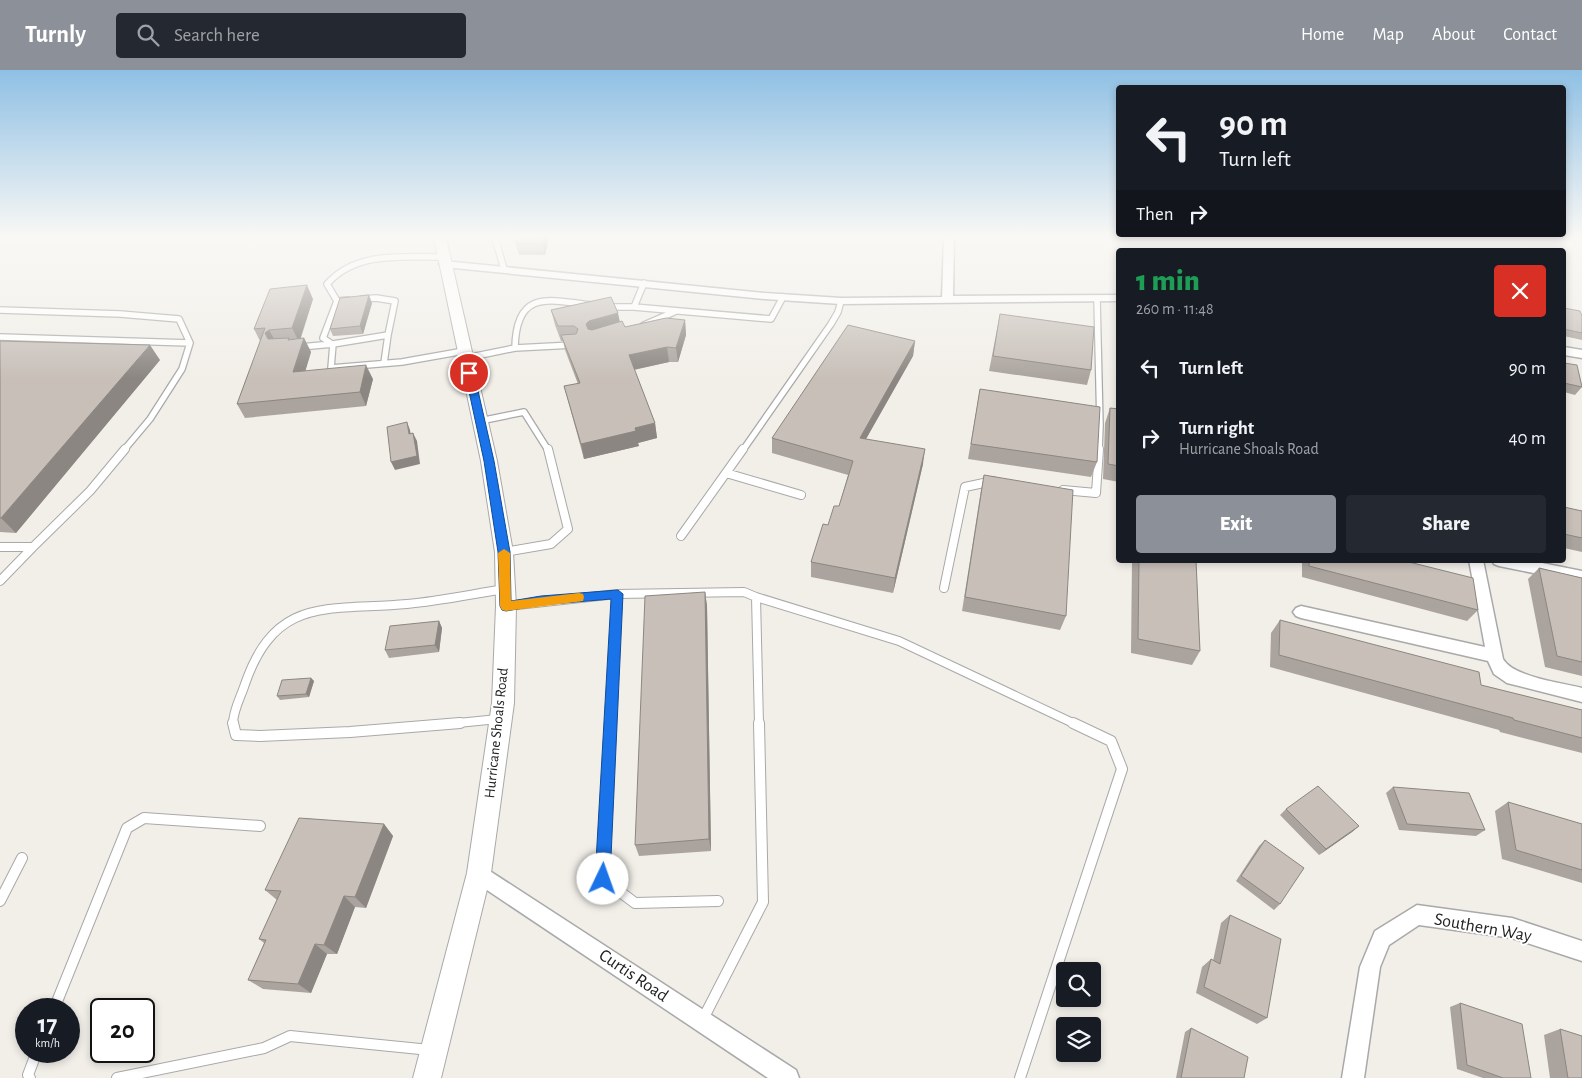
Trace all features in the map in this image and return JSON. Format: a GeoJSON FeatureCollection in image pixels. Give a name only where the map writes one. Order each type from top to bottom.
{"type":"FeatureCollection","features":[{"type":"Feature","properties":{"kind":"street","name":"Hurricane Shoals Road"},"geometry":{"type":"LineString","coordinates":[[427,1078],[479,872],[503,704],[504,552],[489,461],[450,285]]}},
{"type":"Feature","properties":{"kind":"street"},"geometry":{"type":"LineString","coordinates":[[664,285],[841,301],[1116,298]]}},
{"type":"Feature","properties":{"kind":"street"},"geometry":{"type":"LineString","coordinates":[[947,300],[948,285]]}},
{"type":"Feature","properties":{"kind":"street"},"geometry":{"type":"LineString","coordinates":[[1566,351],[1582,354]]}},
{"type":"Feature","properties":{"kind":"street"},"geometry":{"type":"LineString","coordinates":[[1477,563],[1495,656],[1500,669],[1513,678],[1582,695]]}},
{"type":"Feature","properties":{"kind":"street"},"geometry":{"type":"LineString","coordinates":[[1514,563],[1582,577]]}},
{"type":"Feature","properties":{"kind":"street"},"geometry":{"type":"LineString","coordinates":[[1300,612],[1495,656]]}},
{"type":"Feature","properties":{"kind":"street","name":"Curtis Road"},"geometry":{"type":"LineString","coordinates":[[479,872],[788,1078]]}},
{"type":"Feature","properties":{"kind":"street","name":"Southern Way"},"geometry":{"type":"LineString","coordinates":[[1353,1078],[1370,967],[1382,938],[1417,915],[1512,928],[1582,951]]}},
{"type":"Feature","properties":{"kind":"lane"},"geometry":{"type":"LineString","coordinates":[[328,285],[337,301]]}},
{"type":"Feature","properties":{"kind":"lane"},"geometry":{"type":"LineString","coordinates":[[634,307],[643,285]]}},
{"type":"Feature","properties":{"kind":"lane"},"geometry":{"type":"LineString","coordinates":[[515,348],[514,332],[523,309],[532,303],[555,300],[622,308],[634,307],[771,319],[783,297]]}},
{"type":"Feature","properties":{"kind":"lane"},"geometry":{"type":"LineString","coordinates":[[337,301],[376,298],[395,301],[384,363]]}},
{"type":"Feature","properties":{"kind":"lane"},"geometry":{"type":"LineString","coordinates":[[1054,489],[1096,493],[1100,426],[1097,299]]}},
{"type":"Feature","properties":{"kind":"lane"},"geometry":{"type":"LineString","coordinates":[[332,344],[323,338],[337,301]]}},
{"type":"Feature","properties":{"kind":"lane"},"geometry":{"type":"LineString","coordinates":[[681,536],[804,362],[831,322],[841,301]]}},
{"type":"Feature","properties":{"kind":"lane"},"geometry":{"type":"LineString","coordinates":[[0,310],[120,314],[179,319],[190,343],[182,369],[150,419],[90,491],[0,581]]}},
{"type":"Feature","properties":{"kind":"lane"},"geometry":{"type":"LineString","coordinates":[[640,327],[676,311]]}},
{"type":"Feature","properties":{"kind":"lane"},"geometry":{"type":"LineString","coordinates":[[295,347],[388,336]]}},
{"type":"Feature","properties":{"kind":"lane"},"geometry":{"type":"LineString","coordinates":[[0,337],[190,343]]}},
{"type":"Feature","properties":{"kind":"lane"},"geometry":{"type":"LineString","coordinates":[[332,344],[331,368],[402,362],[515,348],[577,345]]}},
{"type":"Feature","properties":{"kind":"lane"},"geometry":{"type":"LineString","coordinates":[[480,421],[524,412],[550,453],[568,529],[551,544],[504,552]]}},
{"type":"Feature","properties":{"kind":"lane"},"geometry":{"type":"LineString","coordinates":[[726,473],[800,495]]}},
{"type":"Feature","properties":{"kind":"lane"},"geometry":{"type":"LineString","coordinates":[[944,588],[965,487],[988,480],[998,482]]}},
{"type":"Feature","properties":{"kind":"lane"},"geometry":{"type":"LineString","coordinates":[[0,547],[33,547]]}},
{"type":"Feature","properties":{"kind":"lane"},"geometry":{"type":"LineString","coordinates":[[500,719],[376,732],[286,734],[254,737],[236,735],[232,723],[233,715],[248,675],[267,638],[280,626],[304,613],[417,603],[505,598],[541,600],[618,594],[744,592],[899,641],[1111,741],[1122,768],[1020,1078]]}},
{"type":"Feature","properties":{"kind":"lane"},"geometry":{"type":"LineString","coordinates":[[618,594],[603,879],[635,903],[718,901]]}},
{"type":"Feature","properties":{"kind":"lane"},"geometry":{"type":"LineString","coordinates":[[702,1021],[763,902],[756,597]]}},
{"type":"Feature","properties":{"kind":"lane"},"geometry":{"type":"LineString","coordinates":[[58,998],[126,828],[144,818],[260,826]]}},
{"type":"Feature","properties":{"kind":"lane"},"geometry":{"type":"LineString","coordinates":[[0,901],[22,858]]}},
{"type":"Feature","properties":{"kind":"lane"},"geometry":{"type":"LineString","coordinates":[[118,1078],[264,1048],[290,1036],[434,1051]]}},
{"type":"Feature","properties":{"kind":"lane"},"geometry":{"type":"LineString","coordinates":[[30,1078],[28,1075],[33,1063]]}},
{"type":"Feature","properties":{"kind":"building"},"geometry":{"type":"Polygon","coordinates":[[[307,285],[292,328],[269,330],[265,333],[268,339],[289,338],[288,340],[304,338],[293,372],[366,365],[360,392],[237,404],[265,328],[254,329],[270,289],[307,285]]]}},
{"type":"Feature","properties":{"kind":"building"},"geometry":{"type":"Polygon","coordinates":[[[369,295],[360,326],[330,329],[340,298],[369,295]]]}},
{"type":"Feature","properties":{"kind":"building"},"geometry":{"type":"Polygon","coordinates":[[[611,297],[618,313],[589,321],[586,324],[588,329],[592,330],[622,321],[625,327],[666,318],[685,320],[676,348],[667,347],[629,355],[655,423],[635,428],[636,431],[581,444],[564,386],[580,383],[561,335],[576,334],[578,329],[574,326],[558,326],[551,310],[611,297]]]}},
{"type":"Feature","properties":{"kind":"building"},"geometry":{"type":"Polygon","coordinates":[[[1566,308],[1580,311],[1582,316],[1582,333],[1566,329],[1566,308]]]}},
{"type":"Feature","properties":{"kind":"building"},"geometry":{"type":"Polygon","coordinates":[[[1000,314],[1094,327],[1091,370],[993,356],[1000,314]]]}},
{"type":"Feature","properties":{"kind":"building"},"geometry":{"type":"Polygon","coordinates":[[[848,325],[915,341],[860,438],[925,449],[895,578],[811,562],[823,524],[828,525],[834,506],[839,506],[853,461],[772,438],[848,325]]]}},
{"type":"Feature","properties":{"kind":"building"},"geometry":{"type":"Polygon","coordinates":[[[0,341],[150,345],[1,518],[0,518],[0,341]]]}},
{"type":"Feature","properties":{"kind":"building"},"geometry":{"type":"Polygon","coordinates":[[[1566,363],[1577,365],[1582,387],[1566,383],[1566,363]]]}},
{"type":"Feature","properties":{"kind":"building"},"geometry":{"type":"Polygon","coordinates":[[[980,389],[1100,407],[1097,462],[971,444],[980,389]]]}},
{"type":"Feature","properties":{"kind":"building"},"geometry":{"type":"Polygon","coordinates":[[[1110,408],[1116,409],[1116,465],[1108,464],[1110,408]]]}},
{"type":"Feature","properties":{"kind":"building"},"geometry":{"type":"Polygon","coordinates":[[[407,422],[409,434],[413,433],[417,456],[391,462],[387,427],[407,422]]]}},
{"type":"Feature","properties":{"kind":"building"},"geometry":{"type":"Polygon","coordinates":[[[984,475],[1073,490],[1066,616],[965,597],[984,475]]]}},
{"type":"Feature","properties":{"kind":"building"},"geometry":{"type":"Polygon","coordinates":[[[1566,507],[1582,511],[1582,538],[1566,534],[1566,507]]]}},
{"type":"Feature","properties":{"kind":"building"},"geometry":{"type":"Polygon","coordinates":[[[1139,563],[1196,563],[1200,651],[1138,639],[1139,563]]]}},
{"type":"Feature","properties":{"kind":"building"},"geometry":{"type":"Polygon","coordinates":[[[1309,563],[1413,563],[1473,578],[1478,610],[1309,566],[1309,563]]]}},
{"type":"Feature","properties":{"kind":"building"},"geometry":{"type":"Polygon","coordinates":[[[1539,568],[1582,578],[1582,662],[1557,656],[1539,568]]]}},
{"type":"Feature","properties":{"kind":"building"},"geometry":{"type":"Polygon","coordinates":[[[705,592],[709,839],[635,845],[645,596],[705,592]]]}},
{"type":"Feature","properties":{"kind":"building"},"geometry":{"type":"Polygon","coordinates":[[[1280,620],[1479,672],[1481,685],[1582,710],[1582,738],[1279,655],[1280,620]]]}},
{"type":"Feature","properties":{"kind":"building"},"geometry":{"type":"Polygon","coordinates":[[[439,621],[435,645],[385,650],[390,626],[439,621]]]}},
{"type":"Feature","properties":{"kind":"building"},"geometry":{"type":"Polygon","coordinates":[[[311,678],[306,694],[277,696],[282,680],[311,678]]]}},
{"type":"Feature","properties":{"kind":"building"},"geometry":{"type":"Polygon","coordinates":[[[1318,786],[1359,826],[1326,849],[1286,809],[1318,786]]]}},
{"type":"Feature","properties":{"kind":"building"},"geometry":{"type":"Polygon","coordinates":[[[1393,787],[1469,793],[1485,830],[1407,824],[1393,787]]]}},
{"type":"Feature","properties":{"kind":"building"},"geometry":{"type":"Polygon","coordinates":[[[1508,802],[1582,824],[1582,870],[1516,850],[1508,802]]]}},
{"type":"Feature","properties":{"kind":"building"},"geometry":{"type":"Polygon","coordinates":[[[299,818],[384,824],[355,897],[344,896],[324,945],[315,944],[298,984],[248,980],[266,940],[259,939],[281,891],[265,890],[299,818]]]}},
{"type":"Feature","properties":{"kind":"building"},"geometry":{"type":"Polygon","coordinates":[[[1265,840],[1304,868],[1280,904],[1241,876],[1265,840]]]}},
{"type":"Feature","properties":{"kind":"building"},"geometry":{"type":"Polygon","coordinates":[[[1230,915],[1281,939],[1267,1018],[1204,987],[1211,959],[1220,964],[1230,915]]]}},
{"type":"Feature","properties":{"kind":"building"},"geometry":{"type":"Polygon","coordinates":[[[1460,1003],[1522,1024],[1531,1078],[1503,1078],[1467,1065],[1460,1003]]]}},
{"type":"Feature","properties":{"kind":"building"},"geometry":{"type":"Polygon","coordinates":[[[1191,1028],[1248,1057],[1244,1078],[1181,1078],[1191,1028]]]}},
{"type":"Feature","properties":{"kind":"building"},"geometry":{"type":"Polygon","coordinates":[[[1560,1029],[1582,1036],[1582,1078],[1568,1078],[1560,1029]]]}},
{"type":"Feature","properties":{"kind":"slow traffic"},"geometry":{"type":"LineString","coordinates":[[504,553],[506,606],[541,600],[579,597]]}},
{"type":"Feature","properties":{"kind":"route"},"geometry":{"type":"LineString","coordinates":[[469,373],[489,461],[504,552],[506,606],[541,600],[618,594],[603,879]]}}]}
